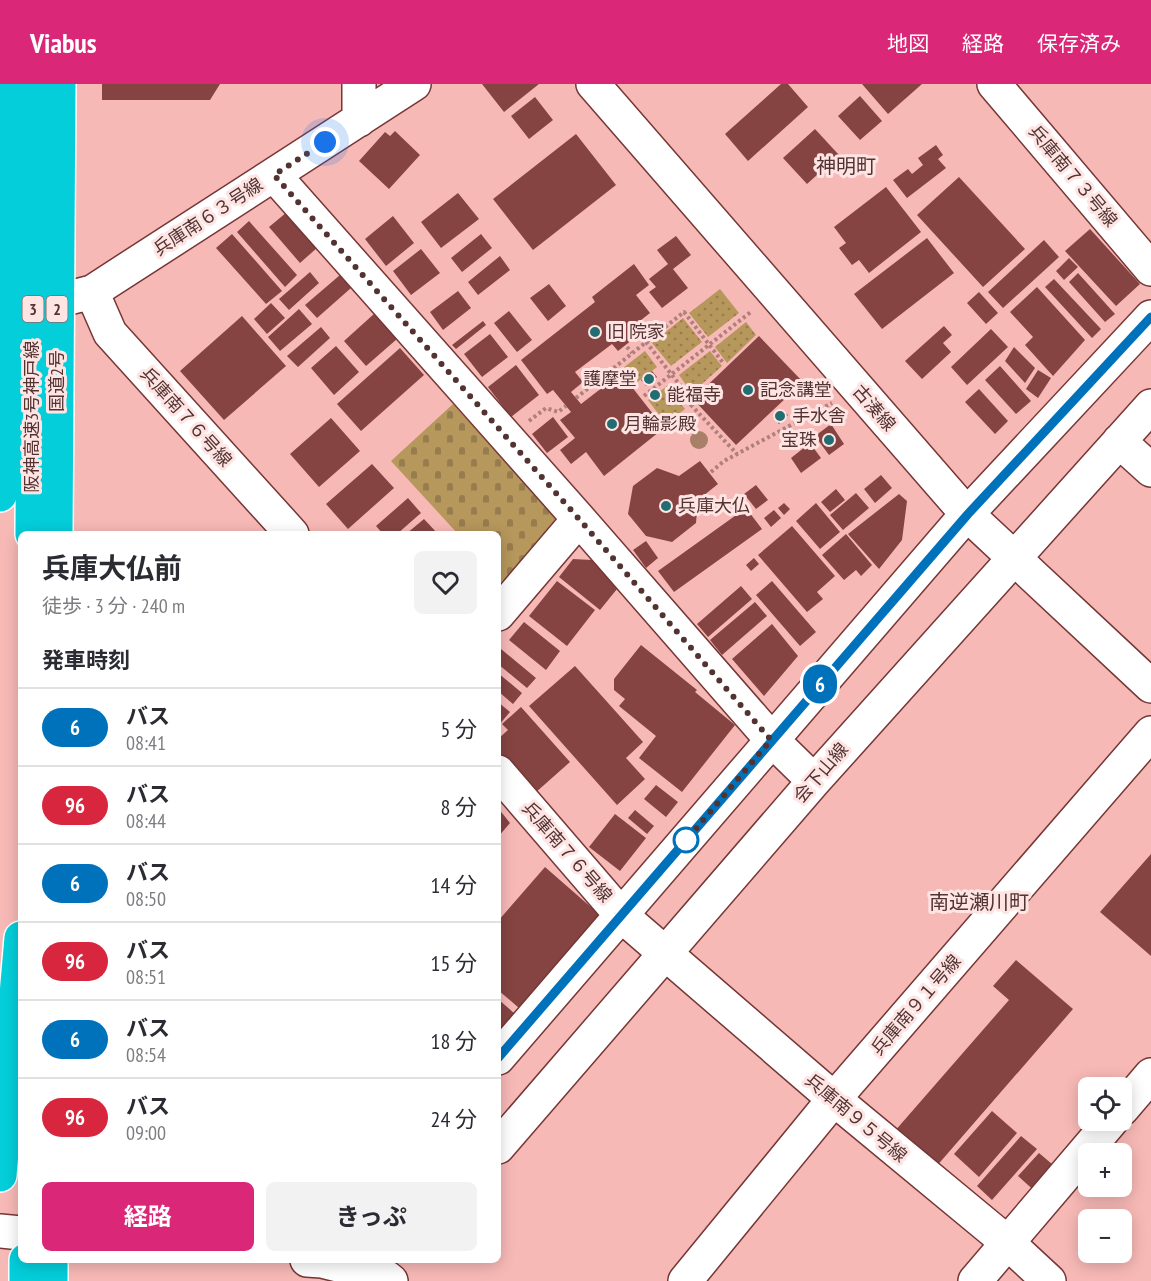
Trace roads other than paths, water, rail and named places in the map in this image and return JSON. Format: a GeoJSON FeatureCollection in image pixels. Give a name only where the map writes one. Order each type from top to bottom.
{"type":"FeatureCollection","features":[{"type":"Feature","properties":{"kind":"highway","name":"3"},"geometry":{"type":"LineString","coordinates":[[0,495],[3,84]]}},
{"type":"Feature","properties":{"kind":"highway","name":"阪神高速3号神戸線"},"geometry":{"type":"LineString","coordinates":[[32,531],[34,84]]}},
{"type":"Feature","properties":{"kind":"highway","name":"国道2号"},"geometry":{"type":"LineString","coordinates":[[56,531],[59,84]]}},
{"type":"Feature","properties":{"kind":"highway"},"geometry":{"type":"LineString","coordinates":[[0,1175],[18,973]]}},
{"type":"Feature","properties":{"kind":"highway"},"geometry":{"type":"LineString","coordinates":[[26,1263],[26,1281]]}},
{"type":"Feature","properties":{"kind":"highway"},"geometry":{"type":"LineString","coordinates":[[51,1263],[51,1281]]}},
{"type":"Feature","properties":{"kind":"street"},"geometry":{"type":"LineString","coordinates":[[359,84],[359,120]]}},
{"type":"Feature","properties":{"kind":"street","name":"兵庫南６３号線"},"geometry":{"type":"LineString","coordinates":[[57,301],[92,292],[414,84]]}},
{"type":"Feature","properties":{"kind":"street","name":"古湊線"},"geometry":{"type":"LineString","coordinates":[[593,84],[968,514],[1012,558],[1151,686]]}},
{"type":"Feature","properties":{"kind":"street","name":"兵庫南７３号線"},"geometry":{"type":"LineString","coordinates":[[994,84],[1151,268]]}},
{"type":"Feature","properties":{"kind":"street"},"geometry":{"type":"LineString","coordinates":[[274,175],[507,437],[771,740],[814,781]]}},
{"type":"Feature","properties":{"kind":"street","name":"兵庫南７６号線"},"geometry":{"type":"LineString","coordinates":[[92,292],[110,333],[289,531]]}},
{"type":"Feature","properties":{"kind":"street"},"geometry":{"type":"LineString","coordinates":[[501,1055],[968,514],[1151,317]]}},
{"type":"Feature","properties":{"kind":"street","name":"会下山線"},"geometry":{"type":"LineString","coordinates":[[501,1144],[814,781],[1151,405]]}},
{"type":"Feature","properties":{"kind":"street"},"geometry":{"type":"LineString","coordinates":[[1119,441],[1151,470]]}},
{"type":"Feature","properties":{"kind":"street"},"geometry":{"type":"LineString","coordinates":[[501,610],[579,519]]}},
{"type":"Feature","properties":{"kind":"street","name":"兵庫南９１号線"},"geometry":{"type":"LineString","coordinates":[[685,1281],[834,1100],[1151,733]]}},
{"type":"Feature","properties":{"kind":"street","name":"兵庫南７６号線"},"geometry":{"type":"LineString","coordinates":[[501,775],[622,915],[664,954]]}},
{"type":"Feature","properties":{"kind":"street","name":"兵庫南９５号線"},"geometry":{"type":"LineString","coordinates":[[664,954],[834,1100],[1008,1243],[1049,1281]]}},
{"type":"Feature","properties":{"kind":"street"},"geometry":{"type":"LineString","coordinates":[[1132,1097],[1151,1075]]}},
{"type":"Feature","properties":{"kind":"street"},"geometry":{"type":"LineString","coordinates":[[975,1281],[1103,1131]]}},
{"type":"Feature","properties":{"kind":"street"},"geometry":{"type":"LineString","coordinates":[[0,1231],[18,1233]]}},
{"type":"Feature","properties":{"kind":"street"},"geometry":{"type":"LineString","coordinates":[[320,1266],[390,1275]]}},
{"type":"Feature","properties":{"kind":"place","name":"旧 院家"},"geometry":{"type":"Point","coordinates":[595,332]}},
{"type":"Feature","properties":{"kind":"place","name":"護摩堂"},"geometry":{"type":"Point","coordinates":[649,379]}},
{"type":"Feature","properties":{"kind":"place","name":"記念講堂"},"geometry":{"type":"Point","coordinates":[748,390]}},
{"type":"Feature","properties":{"kind":"place","name":"能福寺"},"geometry":{"type":"Point","coordinates":[655,395]}},
{"type":"Feature","properties":{"kind":"place","name":"手水舎"},"geometry":{"type":"Point","coordinates":[780,416]}},
{"type":"Feature","properties":{"kind":"place","name":"月輪影殿"},"geometry":{"type":"Point","coordinates":[612,424]}},
{"type":"Feature","properties":{"kind":"place","name":"宝珠"},"geometry":{"type":"Point","coordinates":[829,440]}},
{"type":"Feature","properties":{"kind":"place","name":"兵庫大仏"},"geometry":{"type":"Point","coordinates":[666,506]}},
{"type":"Feature","properties":{"kind":"district","name":"神明町"},"geometry":{"type":"Point","coordinates":[846,166]}},
{"type":"Feature","properties":{"kind":"district","name":"南逆瀬川町"},"geometry":{"type":"Point","coordinates":[979,902]}}]}
